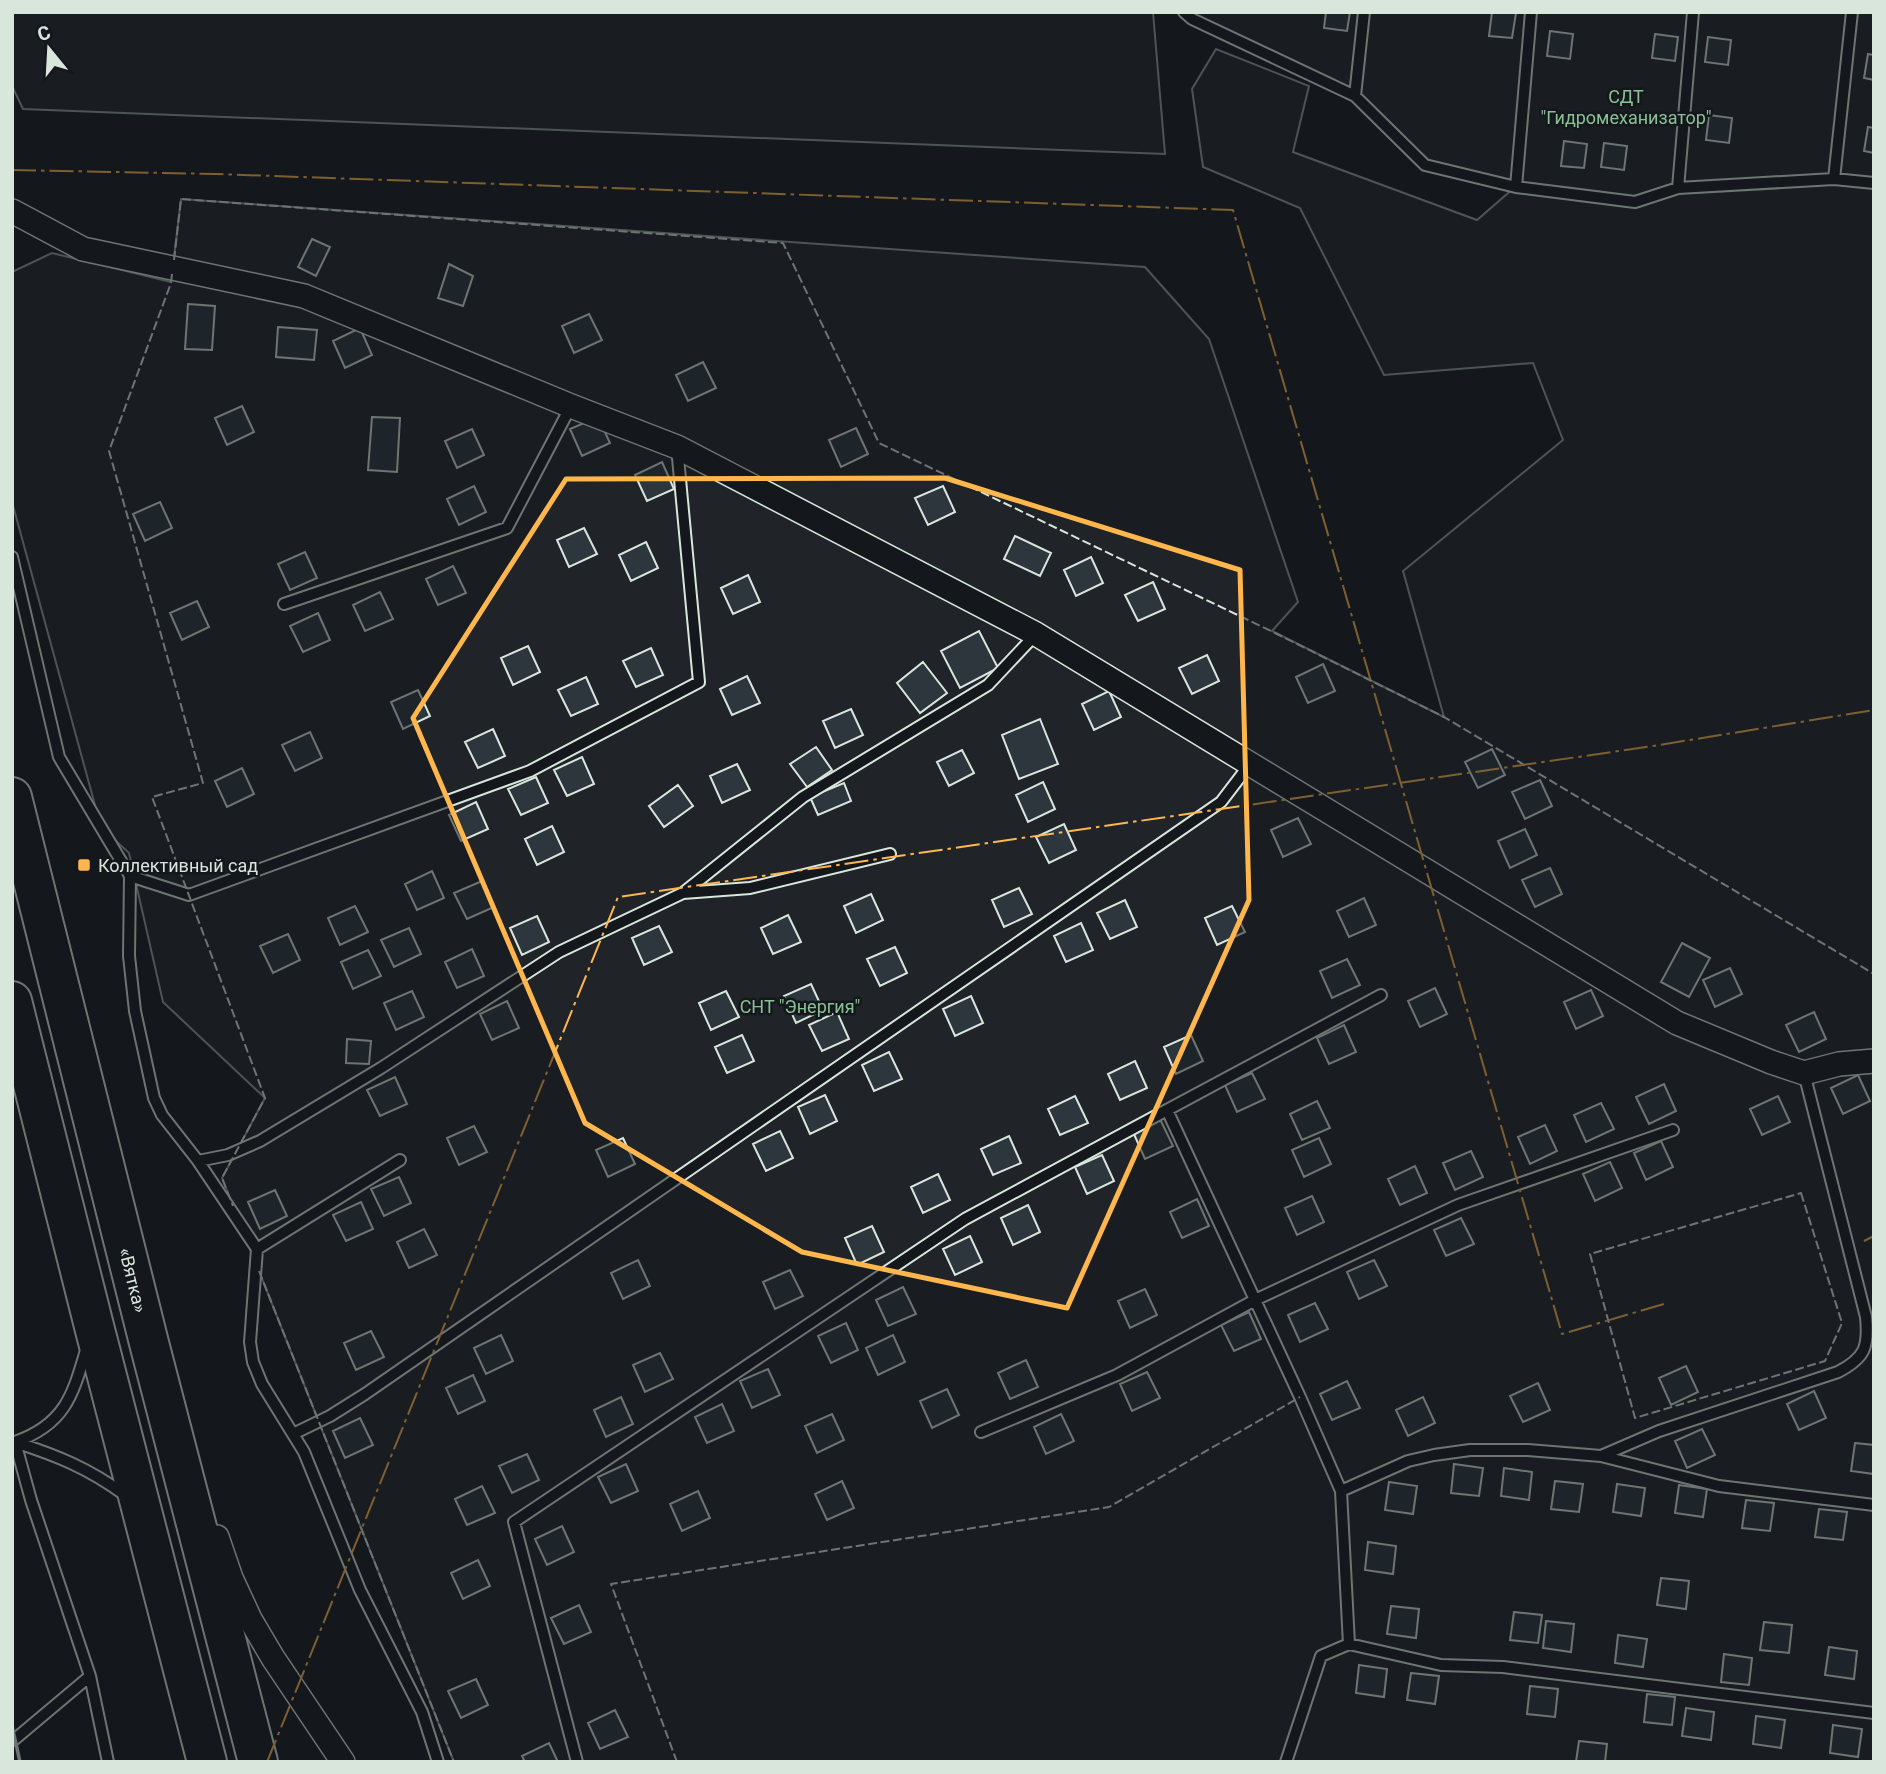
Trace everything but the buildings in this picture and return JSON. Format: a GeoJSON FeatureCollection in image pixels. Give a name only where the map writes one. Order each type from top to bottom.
{"type":"FeatureCollection","features":[{"type":"Feature","properties":{"kind":"highway","name":"«Вятка»"},"geometry":{"type":"LineString","coordinates":[[12,797],[149,1343],[258,1762]]}},
{"type":"Feature","properties":{"kind":"highway"},"geometry":{"type":"LineString","coordinates":[[12,1001],[207,1762]]}},
{"type":"Feature","properties":{"kind":"street"},"geometry":{"type":"LineString","coordinates":[[12,211],[83,249],[304,296],[677,447],[1036,634],[1677,1023],[1804,1073],[1839,1064],[1874,1061]]}},
{"type":"Feature","properties":{"kind":"street"},"geometry":{"type":"LineString","coordinates":[[149,1343],[231,1578],[250,1619],[273,1657],[343,1762]]}},
{"type":"Feature","properties":{"kind":"lane"},"geometry":{"type":"LineString","coordinates":[[1355,96],[1364,12]]}},
{"type":"Feature","properties":{"kind":"lane"},"geometry":{"type":"LineString","coordinates":[[1516,187],[1531,12]]}},
{"type":"Feature","properties":{"kind":"lane"},"geometry":{"type":"LineString","coordinates":[[1678,188],[1693,12]]}},
{"type":"Feature","properties":{"kind":"lane"},"geometry":{"type":"LineString","coordinates":[[1834,179],[1852,12]]}},
{"type":"Feature","properties":{"kind":"lane"},"geometry":{"type":"LineString","coordinates":[[1189,14],[1355,96],[1425,165],[1516,187],[1634,202],[1678,188],[1834,179],[1874,183]]}},
{"type":"Feature","properties":{"kind":"lane"},"geometry":{"type":"LineString","coordinates":[[284,604],[507,528],[571,406]]}},
{"type":"Feature","properties":{"kind":"lane"},"geometry":{"type":"LineString","coordinates":[[130,876],[190,895],[530,771],[699,682],[677,447]]}},
{"type":"Feature","properties":{"kind":"lane"},"geometry":{"type":"LineString","coordinates":[[12,557],[59,757],[130,876],[129,956],[135,1011],[155,1098],[162,1115],[198,1161],[257,1248],[250,1342],[253,1362],[262,1384],[304,1452],[360,1590],[422,1712],[438,1762]]}},
{"type":"Feature","properties":{"kind":"lane"},"geometry":{"type":"LineString","coordinates":[[198,1161],[228,1155],[260,1141],[382,1068],[559,952],[683,893],[803,797],[988,685],[1036,634]]}},
{"type":"Feature","properties":{"kind":"lane"},"geometry":{"type":"LineString","coordinates":[[293,1434],[330,1416],[365,1394],[1221,802],[1250,764]]}},
{"type":"Feature","properties":{"kind":"lane"},"geometry":{"type":"LineString","coordinates":[[683,893],[750,888],[890,854]]}},
{"type":"Feature","properties":{"kind":"lane"},"geometry":{"type":"LineString","coordinates":[[577,1762],[514,1522],[965,1219],[1381,995]]}},
{"type":"Feature","properties":{"kind":"lane"},"geometry":{"type":"LineString","coordinates":[[1601,1456],[1658,1431],[1838,1372],[1852,1364],[1863,1353],[1868,1338],[1866,1317],[1804,1073]]}},
{"type":"Feature","properties":{"kind":"lane"},"geometry":{"type":"LineString","coordinates":[[1167,1110],[1341,1491],[1349,1644]]}},
{"type":"Feature","properties":{"kind":"lane"},"geometry":{"type":"LineString","coordinates":[[981,1432],[1117,1375],[1255,1300],[1458,1205],[1673,1130]]}},
{"type":"Feature","properties":{"kind":"lane"},"geometry":{"type":"LineString","coordinates":[[257,1248],[400,1160]]}},
{"type":"Feature","properties":{"kind":"lane"},"geometry":{"type":"LineString","coordinates":[[14,1441],[33,1436],[62,1412],[74,1391],[94,1326]]}},
{"type":"Feature","properties":{"kind":"lane"},"geometry":{"type":"LineString","coordinates":[[14,1441],[66,1459],[99,1476],[140,1507]]}},
{"type":"Feature","properties":{"kind":"lane"},"geometry":{"type":"LineString","coordinates":[[14,1441],[90,1676],[108,1762]]}},
{"type":"Feature","properties":{"kind":"lane"},"geometry":{"type":"LineString","coordinates":[[1341,1491],[1408,1461],[1470,1450],[1528,1450],[1601,1456],[1719,1486],[1874,1505]]}},
{"type":"Feature","properties":{"kind":"lane"},"geometry":{"type":"LineString","coordinates":[[1286,1762],[1321,1656],[1349,1644],[1441,1665],[1503,1667],[1874,1713]]}},
{"type":"Feature","properties":{"kind":"lane"},"geometry":{"type":"LineString","coordinates":[[13,1741],[90,1676]]}},
{"type":"Feature","properties":{"kind":"highlighted area"},"geometry":{"type":"Polygon","coordinates":[[[945,478],[1240,570],[1249,900],[1067,1308],[802,1252],[585,1123],[413,718],[566,479],[945,478]]]}},
{"type":"Feature","properties":{"kind":"green space"},"geometry":{"type":"Polygon","coordinates":[[[12,12],[1153,12],[1165,154],[23,109],[12,86],[12,12]]]}},
{"type":"Feature","properties":{"kind":"green space","name":"СНТ \"Энергия\""},"geometry":{"type":"Polygon","coordinates":[[[1184,12],[1874,12],[1874,1762],[454,1762],[222,1178],[265,1098],[163,1002],[129,853],[101,827],[12,502],[12,272],[52,253],[171,282],[181,199],[1145,267],[1209,339],[1298,602],[1272,631],[1444,717],[1403,571],[1563,440],[1533,363],[1384,375],[1300,208],[1203,167],[1192,89],[1216,49],[1309,86],[1293,152],[1477,220],[1515,187],[1425,165],[1355,96],[1184,12]]]}},
{"type":"Feature","properties":{"kind":"fence"},"geometry":{"type":"LineString","coordinates":[[174,260],[181,199],[783,243],[879,443],[1444,717],[1874,974]]}},
{"type":"Feature","properties":{"kind":"fence"},"geometry":{"type":"LineString","coordinates":[[172,274],[109,451],[203,783],[152,797],[265,1098],[222,1178],[233,1206]]}},
{"type":"Feature","properties":{"kind":"fence"},"geometry":{"type":"LineString","coordinates":[[1801,1193],[1842,1323],[1825,1361],[1635,1418],[1590,1254],[1801,1193]]}},
{"type":"Feature","properties":{"kind":"fence"},"geometry":{"type":"LineString","coordinates":[[259,1271],[454,1762]]}},
{"type":"Feature","properties":{"kind":"fence"},"geometry":{"type":"LineString","coordinates":[[677,1762],[611,1584],[1109,1507],[1300,1397]]}},
{"type":"Feature","properties":{"kind":"wall"},"geometry":{"type":"LineString","coordinates":[[12,1726],[20,1762]]}},
{"type":"Feature","properties":{"kind":"power"},"geometry":{"type":"LineString","coordinates":[[12,170],[217,174],[1233,210],[1562,1334],[1667,1303]]}},
{"type":"Feature","properties":{"kind":"power"},"geometry":{"type":"LineString","coordinates":[[267,1762],[618,897],[1653,746],[1874,710]]}},
{"type":"Feature","properties":{"kind":"power"},"geometry":{"type":"LineString","coordinates":[[1864,1241],[1874,1236]]}},
{"type":"Feature","properties":{"kind":"place","name":"Коллективный сад"},"geometry":{"type":"Point","coordinates":[84,865]}},
{"type":"Feature","properties":{"kind":"park label","name":"СДТ \"Гидромеханизатор\""},"geometry":{"type":"Point","coordinates":[1626,106]}}]}
